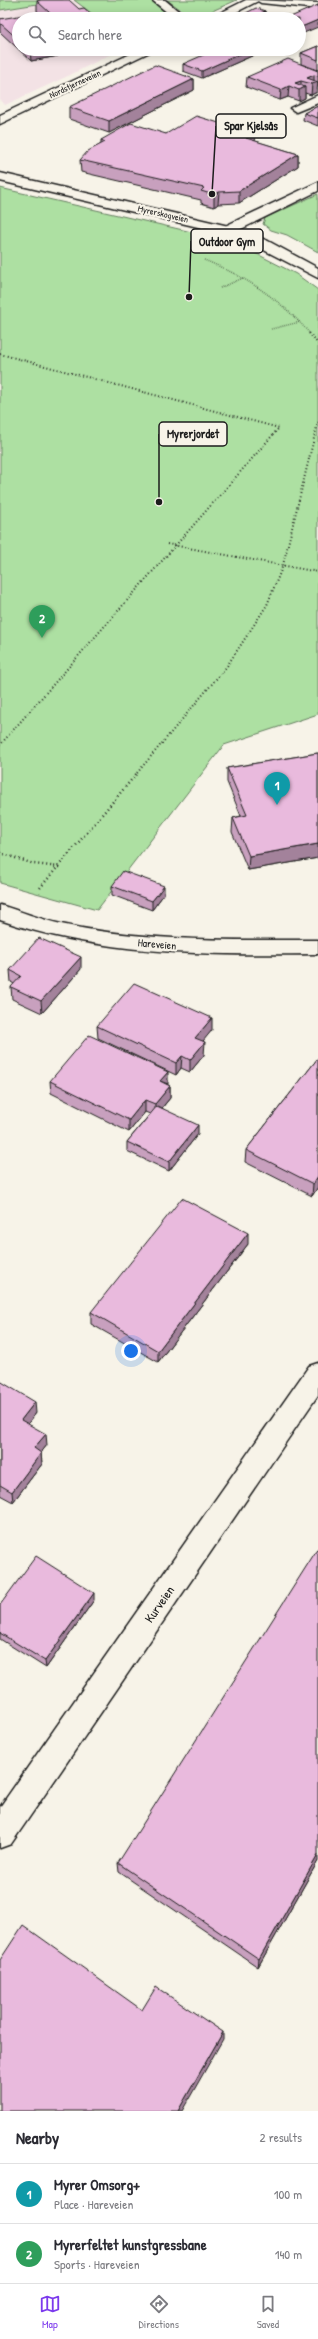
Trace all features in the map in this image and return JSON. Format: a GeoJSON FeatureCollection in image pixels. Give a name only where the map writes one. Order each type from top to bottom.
{"type":"FeatureCollection","features":[{"type":"Feature","properties":{"kind":"street"},"geometry":{"type":"LineString","coordinates":[[158,0],[173,12]]}},
{"type":"Feature","properties":{"kind":"street"},"geometry":{"type":"LineString","coordinates":[[229,12],[255,0]]}},
{"type":"Feature","properties":{"kind":"street"},"geometry":{"type":"LineString","coordinates":[[261,0],[318,6]]}},
{"type":"Feature","properties":{"kind":"street","name":"Nordstjerneveien"},"geometry":{"type":"LineString","coordinates":[[0,120],[135,56]]}},
{"type":"Feature","properties":{"kind":"street"},"geometry":{"type":"LineString","coordinates":[[296,108],[318,99]]}},
{"type":"Feature","properties":{"kind":"street","name":"Myrerskogveien"},"geometry":{"type":"LineString","coordinates":[[0,176],[228,230],[263,244],[318,274]]}},
{"type":"Feature","properties":{"kind":"street"},"geometry":{"type":"LineString","coordinates":[[228,230],[318,186]]}},
{"type":"Feature","properties":{"kind":"street","name":"Hareveien"},"geometry":{"type":"LineString","coordinates":[[0,912],[61,931],[150,944],[210,947],[318,947]]}},
{"type":"Feature","properties":{"kind":"street","name":"Kurveien"},"geometry":{"type":"LineString","coordinates":[[0,1834],[318,1374]]}},
{"type":"Feature","properties":{"kind":"path"},"geometry":{"type":"LineString","coordinates":[[202,259],[243,278],[276,301],[300,322],[318,344]]}},
{"type":"Feature","properties":{"kind":"path"},"geometry":{"type":"LineString","coordinates":[[220,288],[243,278]]}},
{"type":"Feature","properties":{"kind":"path"},"geometry":{"type":"LineString","coordinates":[[271,329],[300,322]]}},
{"type":"Feature","properties":{"kind":"path"},"geometry":{"type":"LineString","coordinates":[[0,354],[279,428],[0,744]]}},
{"type":"Feature","properties":{"kind":"path"},"geometry":{"type":"LineString","coordinates":[[0,853],[34,864],[59,867],[227,666],[267,605],[283,565],[318,422]]}},
{"type":"Feature","properties":{"kind":"path"},"geometry":{"type":"LineString","coordinates":[[167,544],[318,572]]}},
{"type":"Feature","properties":{"kind":"shaded area"},"geometry":{"type":"Polygon","coordinates":[[[62,0],[74,0],[90,12],[12,12],[12,56],[107,56],[5,105],[0,99],[0,10],[62,0]]]}},
{"type":"Feature","properties":{"kind":"green space"},"geometry":{"type":"Polygon","coordinates":[[[0,0],[62,0],[0,10],[0,0]]]}},
{"type":"Feature","properties":{"kind":"green space"},"geometry":{"type":"Polygon","coordinates":[[[74,0],[151,0],[166,12],[90,12],[74,0]]]}},
{"type":"Feature","properties":{"kind":"green space"},"geometry":{"type":"Polygon","coordinates":[[[167,0],[237,0],[210,12],[184,12],[167,0]]]}},
{"type":"Feature","properties":{"kind":"green space"},"geometry":{"type":"Polygon","coordinates":[[[0,188],[218,238],[259,255],[296,274],[318,290],[318,714],[224,745],[97,910],[0,883],[0,188]]]}},
{"type":"Feature","properties":{"kind":"green space"},"geometry":{"type":"Polygon","coordinates":[[[318,194],[318,252],[287,235],[271,230],[263,224],[265,218],[318,194]]]}},
{"type":"Feature","properties":{"kind":"building"},"geometry":{"type":"Polygon","coordinates":[[[69,0],[79,9],[84,8],[89,12],[49,12],[37,1],[69,0]]]}},
{"type":"Feature","properties":{"kind":"building"},"geometry":{"type":"Polygon","coordinates":[[[318,5],[318,20],[306,25],[306,12],[302,12],[318,5]]]}},
{"type":"Feature","properties":{"kind":"building"},"geometry":{"type":"Polygon","coordinates":[[[256,8],[265,11],[263,12],[248,12],[256,8]]]}},
{"type":"Feature","properties":{"kind":"building"},"geometry":{"type":"Polygon","coordinates":[[[12,17],[12,34],[0,23],[0,19],[12,17]]]}},
{"type":"Feature","properties":{"kind":"building"},"geometry":{"type":"Polygon","coordinates":[[[318,46],[318,60],[306,55],[306,51],[318,46]]]}},
{"type":"Feature","properties":{"kind":"building"},"geometry":{"type":"Polygon","coordinates":[[[201,56],[235,56],[202,71],[183,64],[201,56]]]}},
{"type":"Feature","properties":{"kind":"building"},"geometry":{"type":"Polygon","coordinates":[[[288,59],[318,71],[318,76],[314,75],[307,78],[318,82],[312,84],[301,81],[295,83],[305,87],[299,90],[289,86],[281,90],[247,77],[288,59]]]}},
{"type":"Feature","properties":{"kind":"building"},"geometry":{"type":"Polygon","coordinates":[[[155,65],[194,79],[109,121],[69,107],[155,65]]]}},
{"type":"Feature","properties":{"kind":"building"},"geometry":{"type":"Polygon","coordinates":[[[318,106],[318,118],[304,113],[318,106]]]}},
{"type":"Feature","properties":{"kind":"building"},"geometry":{"type":"Polygon","coordinates":[[[196,116],[219,123],[232,116],[249,121],[239,127],[256,132],[246,138],[298,154],[239,191],[219,192],[214,195],[201,191],[204,188],[80,160],[88,151],[105,142],[101,140],[131,123],[166,134],[196,116]]]}},
{"type":"Feature","properties":{"kind":"building"},"geometry":{"type":"Polygon","coordinates":[[[318,753],[318,844],[249,856],[233,818],[247,815],[227,768],[318,753]]]}},
{"type":"Feature","properties":{"kind":"building"},"geometry":{"type":"Polygon","coordinates":[[[123,871],[164,886],[152,901],[112,886],[123,871]]]}},
{"type":"Feature","properties":{"kind":"building"},"geometry":{"type":"Polygon","coordinates":[[[39,938],[81,957],[41,1001],[11,987],[21,976],[10,970],[39,938]]]}},
{"type":"Feature","properties":{"kind":"building"},"geometry":{"type":"Polygon","coordinates":[[[134,983],[212,1018],[195,1038],[205,1042],[190,1060],[182,1056],[176,1063],[97,1026],[134,983]]]}},
{"type":"Feature","properties":{"kind":"building"},"geometry":{"type":"Polygon","coordinates":[[[89,1035],[168,1072],[160,1081],[170,1086],[155,1104],[145,1100],[129,1120],[50,1081],[89,1035]]]}},
{"type":"Feature","properties":{"kind":"building"},"geometry":{"type":"Polygon","coordinates":[[[318,1058],[318,1176],[313,1184],[246,1150],[318,1058]]]}},
{"type":"Feature","properties":{"kind":"building"},"geometry":{"type":"Polygon","coordinates":[[[157,1106],[198,1125],[169,1162],[127,1142],[157,1106]]]}},
{"type":"Feature","properties":{"kind":"building"},"geometry":{"type":"Polygon","coordinates":[[[182,1198],[248,1233],[158,1351],[91,1312],[182,1198]]]}},
{"type":"Feature","properties":{"kind":"building"},"geometry":{"type":"Polygon","coordinates":[[[0,1381],[35,1402],[21,1420],[46,1434],[34,1448],[41,1453],[12,1492],[0,1485],[0,1381]]]}},
{"type":"Feature","properties":{"kind":"building"},"geometry":{"type":"Polygon","coordinates":[[[318,1548],[318,1855],[259,1959],[118,1863],[318,1548]]]}},
{"type":"Feature","properties":{"kind":"building"},"geometry":{"type":"Polygon","coordinates":[[[36,1556],[94,1593],[45,1661],[0,1633],[0,1605],[36,1556]]]}},
{"type":"Feature","properties":{"kind":"building"},"geometry":{"type":"Polygon","coordinates":[[[23,1925],[142,2010],[156,1987],[223,2032],[178,2111],[0,2111],[0,1960],[23,1925]]]}},
{"type":"Feature","properties":{"kind":"place","name":"Spar Kjelsås"},"geometry":{"type":"Point","coordinates":[212,194]}},
{"type":"Feature","properties":{"kind":"place","name":"Outdoor Gym"},"geometry":{"type":"Point","coordinates":[189,297]}},
{"type":"Feature","properties":{"kind":"place","name":"Myrerjordet"},"geometry":{"type":"Point","coordinates":[159,502]}},
{"type":"Feature","properties":{"kind":"place","name":"Myrerfeltet kunstgressbane"},"geometry":{"type":"Point","coordinates":[42,638]}},
{"type":"Feature","properties":{"kind":"place","name":"Myrer Omsorg+"},"geometry":{"type":"Point","coordinates":[277,805]}}]}
